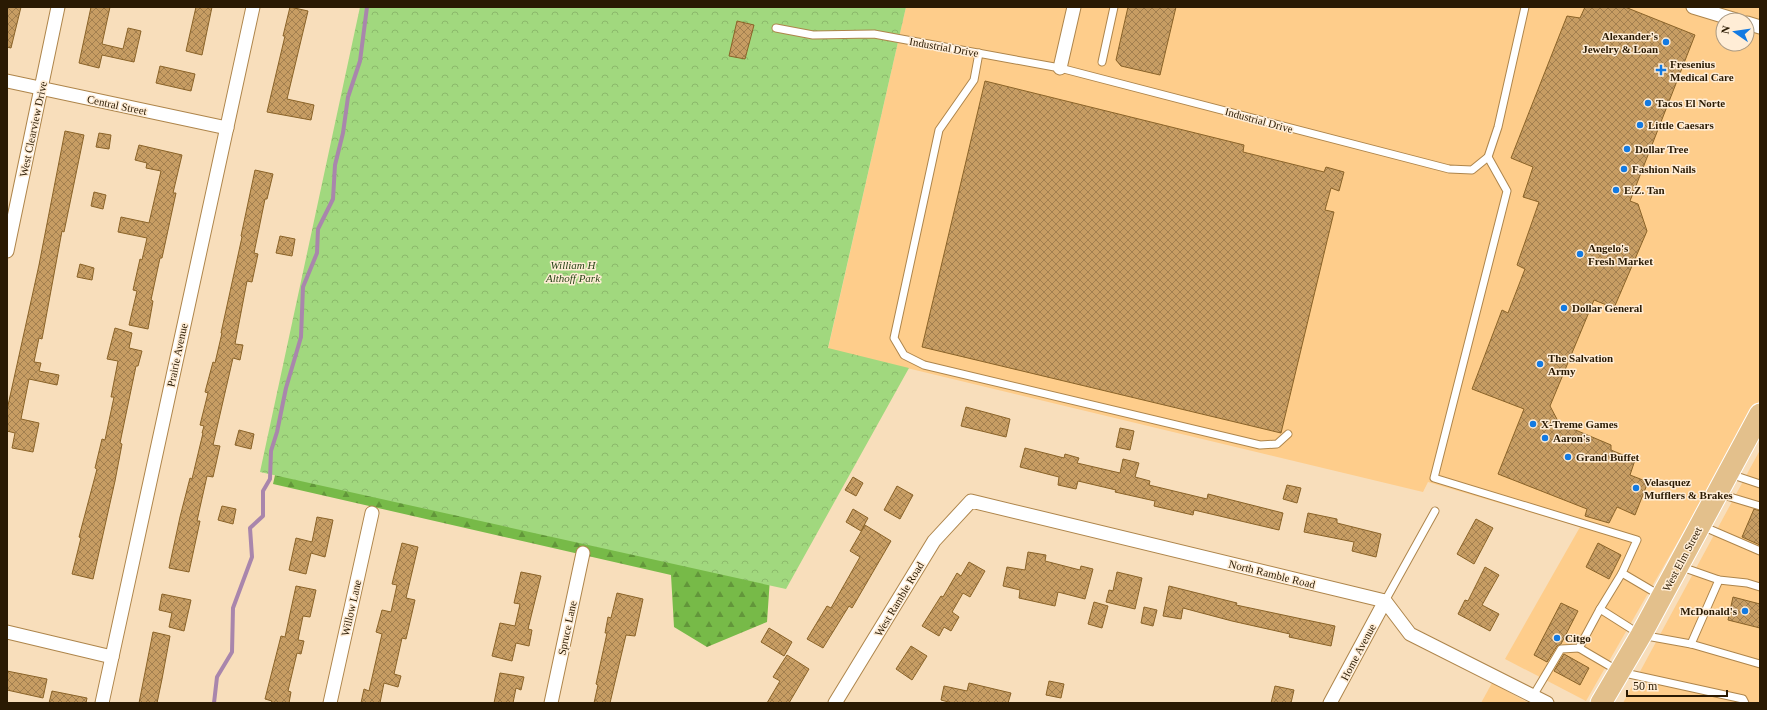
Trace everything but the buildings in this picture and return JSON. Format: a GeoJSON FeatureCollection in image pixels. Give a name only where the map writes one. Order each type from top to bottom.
{"type":"FeatureCollection","features":[{"type":"Feature","properties":{"kind":"main road","name":"West Elm Street"},"geometry":{"type":"LineString","coordinates":[[1601,703],[1662,596],[1728,473],[1750,440],[1760,414]]}},
{"type":"Feature","properties":{"kind":"street","name":"West Clearview Drive"},"geometry":{"type":"LineString","coordinates":[[7,251],[58,7]]}},
{"type":"Feature","properties":{"kind":"street","name":"Prairie Avenue"},"geometry":{"type":"LineString","coordinates":[[102,703],[253,7]]}},
{"type":"Feature","properties":{"kind":"street"},"geometry":{"type":"LineString","coordinates":[[1060,68],[1074,7]]}},
{"type":"Feature","properties":{"kind":"street"},"geometry":{"type":"LineString","coordinates":[[1693,7],[1715,14]]}},
{"type":"Feature","properties":{"kind":"street","name":"Central Street"},"geometry":{"type":"LineString","coordinates":[[7,81],[227,128]]}},
{"type":"Feature","properties":{"kind":"street","name":"North Ramble Road"},"geometry":{"type":"LineString","coordinates":[[971,501],[1385,601]]}},
{"type":"Feature","properties":{"kind":"street","name":"West Ramble Road"},"geometry":{"type":"LineString","coordinates":[[835,703],[934,541],[971,501]]}},
{"type":"Feature","properties":{"kind":"street","name":"Willow Lane"},"geometry":{"type":"LineString","coordinates":[[330,703],[372,512]]}},
{"type":"Feature","properties":{"kind":"street","name":"Spruce Lane"},"geometry":{"type":"LineString","coordinates":[[551,703],[584,553]]}},
{"type":"Feature","properties":{"kind":"street"},"geometry":{"type":"LineString","coordinates":[[1385,601],[1410,634],[1547,703]]}},
{"type":"Feature","properties":{"kind":"street","name":"Home Avenue"},"geometry":{"type":"LineString","coordinates":[[1330,703],[1385,601]]}},
{"type":"Feature","properties":{"kind":"street"},"geometry":{"type":"LineString","coordinates":[[7,632],[112,657]]}},
{"type":"Feature","properties":{"kind":"lane"},"geometry":{"type":"LineString","coordinates":[[1102,62],[1114,7]]}},
{"type":"Feature","properties":{"kind":"lane"},"geometry":{"type":"LineString","coordinates":[[1525,7],[1498,128],[1488,157],[1507,191],[1434,478],[1637,540],[1622,573],[1579,648]]}},
{"type":"Feature","properties":{"kind":"lane","name":"Industrial Drive"},"geometry":{"type":"LineString","coordinates":[[776,28],[813,35],[874,34],[1060,68],[1449,169],[1472,170],[1488,157]]}},
{"type":"Feature","properties":{"kind":"lane"},"geometry":{"type":"LineString","coordinates":[[979,53],[974,80],[938,130],[894,338],[904,356],[924,365],[1260,445],[1277,444],[1288,434]]}},
{"type":"Feature","properties":{"kind":"lane"},"geometry":{"type":"LineString","coordinates":[[1728,473],[1760,484]]}},
{"type":"Feature","properties":{"kind":"lane"},"geometry":{"type":"LineString","coordinates":[[1717,494],[1760,506]]}},
{"type":"Feature","properties":{"kind":"lane"},"geometry":{"type":"LineString","coordinates":[[1385,601],[1435,511]]}},
{"type":"Feature","properties":{"kind":"lane"},"geometry":{"type":"LineString","coordinates":[[1700,526],[1760,552]]}},
{"type":"Feature","properties":{"kind":"lane"},"geometry":{"type":"LineString","coordinates":[[1678,566],[1719,580],[1747,583],[1760,587]]}},
{"type":"Feature","properties":{"kind":"lane"},"geometry":{"type":"LineString","coordinates":[[1622,573],[1662,596]]}},
{"type":"Feature","properties":{"kind":"lane"},"geometry":{"type":"LineString","coordinates":[[1691,644],[1719,580]]}},
{"type":"Feature","properties":{"kind":"lane"},"geometry":{"type":"LineString","coordinates":[[1600,609],[1641,634],[1691,644],[1760,664]]}},
{"type":"Feature","properties":{"kind":"lane"},"geometry":{"type":"LineString","coordinates":[[1533,696],[1561,649],[1579,648],[1620,672],[1743,699],[1745,703]]}},
{"type":"Feature","properties":{"kind":"shaded area"},"geometry":{"type":"Polygon","coordinates":[[[906,7],[1760,7],[1760,399],[1586,701],[1505,659],[1580,527],[1428,482],[1423,492],[828,349],[906,7]]]}},
{"type":"Feature","properties":{"kind":"shaded area"},"geometry":{"type":"Polygon","coordinates":[[[1760,450],[1760,703],[1623,703],[1760,450]]]}},
{"type":"Feature","properties":{"kind":"shaded area"},"geometry":{"type":"Polygon","coordinates":[[[1492,683],[1529,703],[1481,703],[1492,683]]]}},
{"type":"Feature","properties":{"kind":"green space","name":"William H Althoff Park"},"geometry":{"type":"Polygon","coordinates":[[[360,7],[906,7],[828,348],[909,368],[786,589],[260,472],[360,7]]]}},
{"type":"Feature","properties":{"kind":"green space"},"geometry":{"type":"Polygon","coordinates":[[[333,220],[770,578],[767,622],[707,647],[674,627],[671,575],[273,484],[333,220]]]}},
{"type":"Feature","properties":{"kind":"waterway"},"geometry":{"type":"LineString","coordinates":[[214,703],[217,677],[232,652],[233,608],[252,557],[250,528],[263,516],[263,491],[270,479],[271,451],[277,432],[286,388],[301,337],[303,287],[317,253],[318,229],[333,199],[335,165],[343,133],[348,97],[360,61],[367,7]]}},
{"type":"Feature","properties":{"kind":"place","name":"Alexander's Jewelry & Loan"},"geometry":{"type":"Point","coordinates":[1666,42]}},
{"type":"Feature","properties":{"kind":"place","name":"Fresenius Medical Care"},"geometry":{"type":"Point","coordinates":[1661,70]}},
{"type":"Feature","properties":{"kind":"place","name":"Tacos El Norte"},"geometry":{"type":"Point","coordinates":[1648,103]}},
{"type":"Feature","properties":{"kind":"place","name":"Little Caesars"},"geometry":{"type":"Point","coordinates":[1640,125]}},
{"type":"Feature","properties":{"kind":"place","name":"Dollar Tree"},"geometry":{"type":"Point","coordinates":[1627,149]}},
{"type":"Feature","properties":{"kind":"place","name":"Fashion Nails"},"geometry":{"type":"Point","coordinates":[1624,169]}},
{"type":"Feature","properties":{"kind":"place","name":"E.Z. Tan"},"geometry":{"type":"Point","coordinates":[1616,190]}},
{"type":"Feature","properties":{"kind":"place","name":"Angelo's Fresh Market"},"geometry":{"type":"Point","coordinates":[1580,254]}},
{"type":"Feature","properties":{"kind":"place","name":"Dollar General"},"geometry":{"type":"Point","coordinates":[1564,308]}},
{"type":"Feature","properties":{"kind":"place","name":"The Salvation Army"},"geometry":{"type":"Point","coordinates":[1540,364]}},
{"type":"Feature","properties":{"kind":"place","name":"X-Treme Games"},"geometry":{"type":"Point","coordinates":[1533,424]}},
{"type":"Feature","properties":{"kind":"place","name":"Aaron's"},"geometry":{"type":"Point","coordinates":[1545,438]}},
{"type":"Feature","properties":{"kind":"place","name":"Grand Buffet"},"geometry":{"type":"Point","coordinates":[1568,457]}},
{"type":"Feature","properties":{"kind":"place","name":"Velasquez Mufflers & Brakes"},"geometry":{"type":"Point","coordinates":[1636,488]}},
{"type":"Feature","properties":{"kind":"place","name":"McDonald's"},"geometry":{"type":"Point","coordinates":[1745,611]}},
{"type":"Feature","properties":{"kind":"place","name":"Citgo"},"geometry":{"type":"Point","coordinates":[1557,638]}}]}
